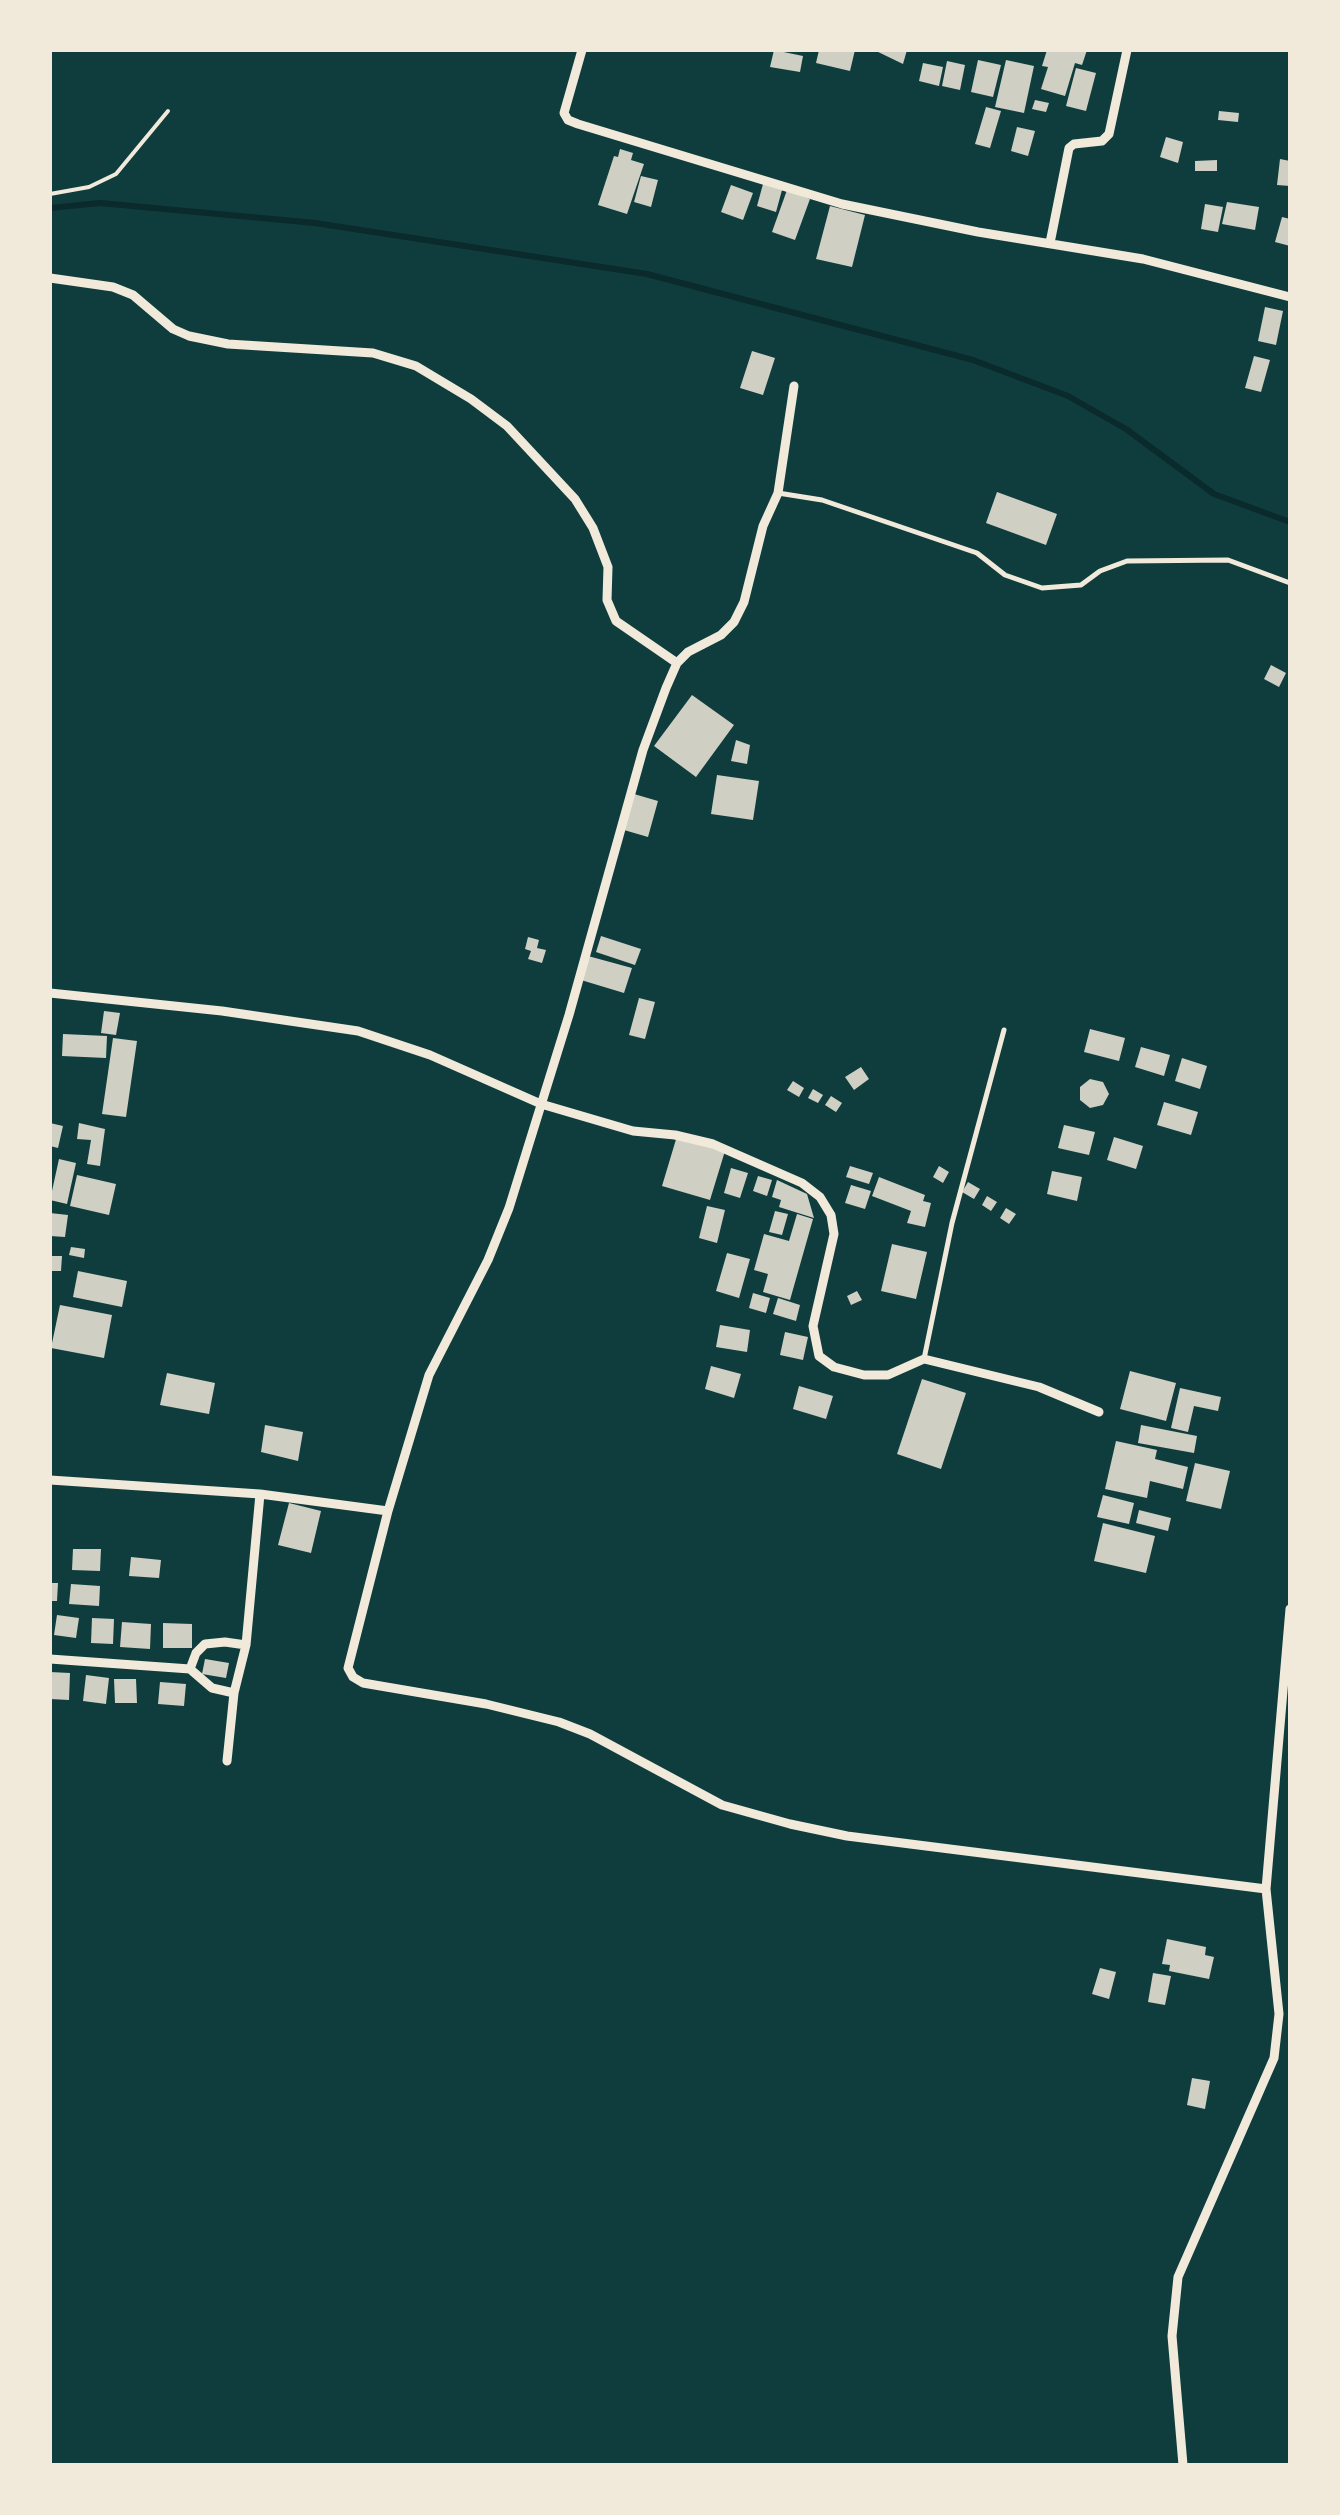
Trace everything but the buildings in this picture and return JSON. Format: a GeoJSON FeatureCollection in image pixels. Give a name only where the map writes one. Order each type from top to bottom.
{"type":"FeatureCollection","features":[{"type":"Feature","properties":{"kind":"street"},"geometry":{"type":"LineString","coordinates":[[582,50],[566,99],[564,112],[568,120],[842,204],[978,232],[1144,258],[1290,297]]}},
{"type":"Feature","properties":{"kind":"street"},"geometry":{"type":"LineString","coordinates":[[1050,243],[1068,148],[1102,141],[1109,134],[1127,50]]}},
{"type":"Feature","properties":{"kind":"street"},"geometry":{"type":"LineString","coordinates":[[50,278],[113,287],[133,295],[173,329],[190,336],[228,344],[373,354],[416,366],[471,399],[507,426],[575,500],[593,528],[608,567],[607,600],[616,622],[677,663]]}},
{"type":"Feature","properties":{"kind":"street"},"geometry":{"type":"LineString","coordinates":[[794,386],[778,493],[763,526],[744,602],[734,622],[677,663],[644,750],[509,1208],[488,1260],[430,1375],[388,1510],[348,1668],[353,1677],[363,1682],[486,1704],[558,1722],[590,1734],[722,1805],[790,1824],[847,1836],[1266,1889]]}},
{"type":"Feature","properties":{"kind":"street"},"geometry":{"type":"LineString","coordinates":[[50,993],[222,1011],[358,1031],[430,1055],[540,1104],[633,1131],[713,1144],[802,1183],[820,1196],[831,1215],[834,1234],[813,1326],[819,1356],[834,1367],[864,1375],[888,1375],[924,1360],[1039,1387],[1099,1412]]}},
{"type":"Feature","properties":{"kind":"street"},"geometry":{"type":"LineString","coordinates":[[50,1480],[260,1494],[388,1510]]}},
{"type":"Feature","properties":{"kind":"street"},"geometry":{"type":"LineString","coordinates":[[227,1761],[234,1693],[246,1645],[260,1494]]}},
{"type":"Feature","properties":{"kind":"street"},"geometry":{"type":"LineString","coordinates":[[1183,2465],[1172,2336],[1178,2277],[1274,2058],[1278,1997],[1266,1889],[1290,1609]]}},
{"type":"Feature","properties":{"kind":"street"},"geometry":{"type":"LineString","coordinates":[[190,1669],[196,1653],[205,1644],[246,1645]]}},
{"type":"Feature","properties":{"kind":"street"},"geometry":{"type":"LineString","coordinates":[[50,1659],[190,1669],[212,1688],[234,1693]]}},
{"type":"Feature","properties":{"kind":"lane"},"geometry":{"type":"LineString","coordinates":[[778,493],[822,500],[977,553],[1006,574],[1042,588],[1081,584],[1126,561],[1228,560],[1290,583]]}},
{"type":"Feature","properties":{"kind":"lane"},"geometry":{"type":"LineString","coordinates":[[924,1360],[952,1223],[1004,1030]]}},
{"type":"Feature","properties":{"kind":"path"},"geometry":{"type":"LineString","coordinates":[[50,194],[89,186],[116,174],[168,111]]}},
{"type":"Feature","properties":{"kind":"waterway"},"geometry":{"type":"LineString","coordinates":[[50,208],[100,203],[315,223],[647,274],[973,360],[1068,396],[1126,429],[1214,494],[1290,522]]}}]}
